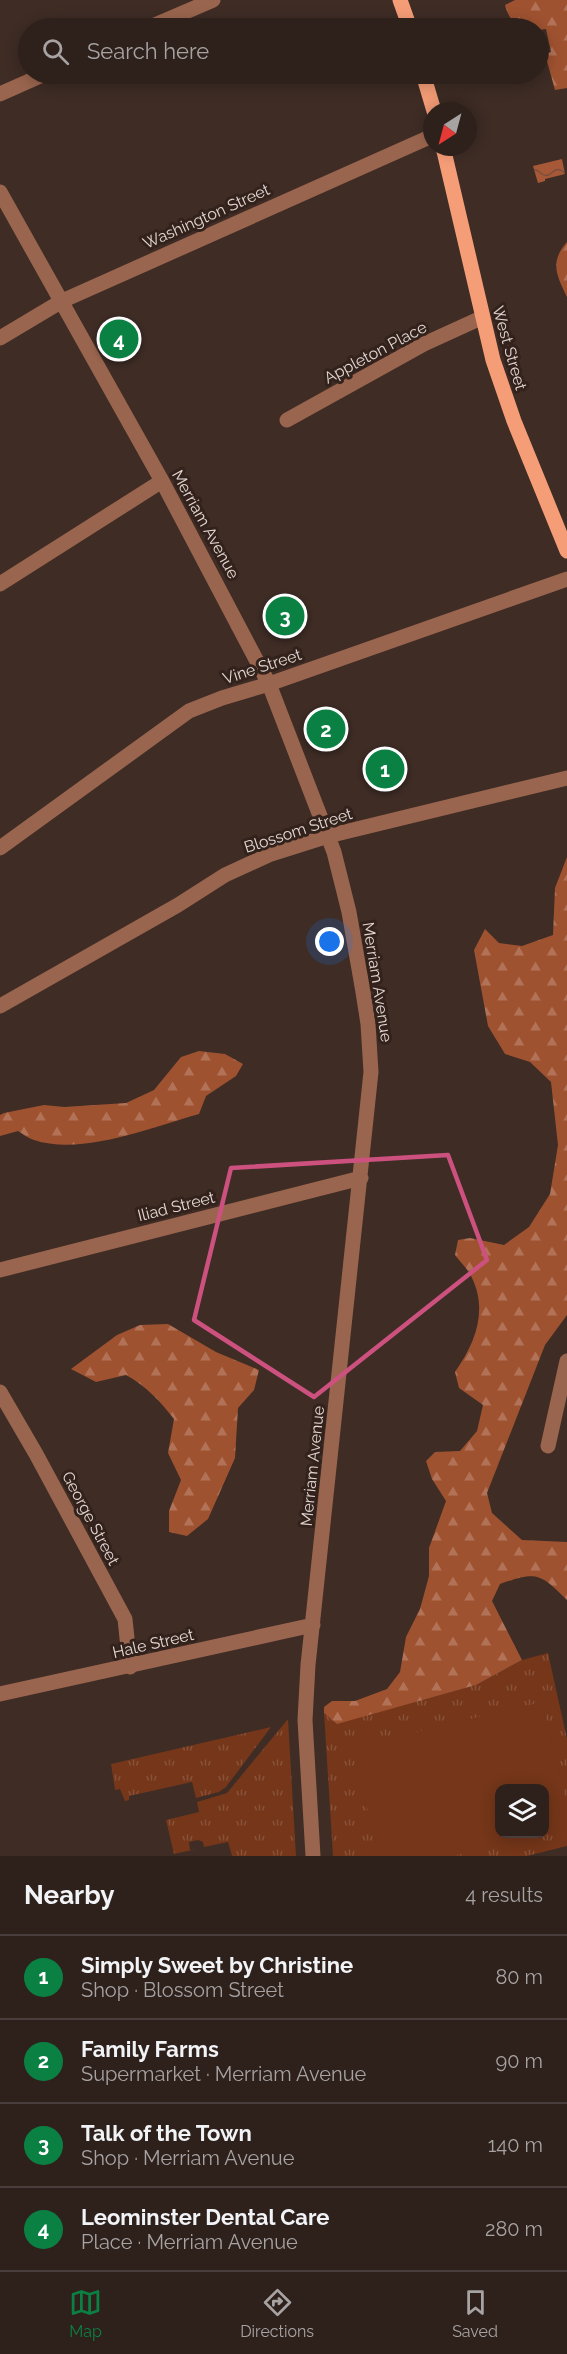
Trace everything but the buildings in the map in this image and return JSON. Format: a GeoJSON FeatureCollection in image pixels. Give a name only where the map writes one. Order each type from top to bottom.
{"type":"FeatureCollection","features":[{"type":"Feature","properties":{"kind":"main road"},"geometry":{"type":"LineString","coordinates":[[400,0],[406,18]]}},
{"type":"Feature","properties":{"kind":"main road"},"geometry":{"type":"LineString","coordinates":[[426,84],[431,102]]}},
{"type":"Feature","properties":{"kind":"main road","name":"West Street"},"geometry":{"type":"LineString","coordinates":[[445,156],[482,318],[514,421],[567,551]]}},
{"type":"Feature","properties":{"kind":"street"},"geometry":{"type":"LineString","coordinates":[[171,18],[213,0]]}},
{"type":"Feature","properties":{"kind":"street"},"geometry":{"type":"LineString","coordinates":[[0,94],[22,84]]}},
{"type":"Feature","properties":{"kind":"street","name":"Washington Street"},"geometry":{"type":"LineString","coordinates":[[0,338],[62,301],[423,140]]}},
{"type":"Feature","properties":{"kind":"street","name":"Merriam Avenue"},"geometry":{"type":"LineString","coordinates":[[0,192],[162,481],[269,684],[334,852],[349,912],[369,1035],[371,1072],[305,1720],[313,1856]]}},
{"type":"Feature","properties":{"kind":"street","name":"Appleton Place"},"geometry":{"type":"LineString","coordinates":[[287,420],[424,344],[482,318]]}},
{"type":"Feature","properties":{"kind":"street"},"geometry":{"type":"LineString","coordinates":[[0,584],[162,481]]}},
{"type":"Feature","properties":{"kind":"street","name":"Vine Street"},"geometry":{"type":"LineString","coordinates":[[0,848],[189,711],[567,579]]}},
{"type":"Feature","properties":{"kind":"street","name":"Blossom Street"},"geometry":{"type":"LineString","coordinates":[[0,1006],[178,905],[225,875],[271,854],[328,836],[567,778]]}},
{"type":"Feature","properties":{"kind":"street","name":"Iliad Street"},"geometry":{"type":"LineString","coordinates":[[0,1270],[361,1178]]}},
{"type":"Feature","properties":{"kind":"street"},"geometry":{"type":"LineString","coordinates":[[548,1446],[567,1361]]}},
{"type":"Feature","properties":{"kind":"street","name":"George Street"},"geometry":{"type":"LineString","coordinates":[[0,1392],[125,1619],[130,1667]]}},
{"type":"Feature","properties":{"kind":"street","name":"Hale Street"},"geometry":{"type":"LineString","coordinates":[[0,1694],[313,1625]]}},
{"type":"Feature","properties":{"kind":"highlighted area"},"geometry":{"type":"Polygon","coordinates":[[[448,1155],[487,1260],[314,1397],[194,1320],[231,1168],[448,1155]]]}},
{"type":"Feature","properties":{"kind":"green space"},"geometry":{"type":"Polygon","coordinates":[[[515,0],[567,0],[567,88],[555,90],[549,68],[549,53],[551,52],[549,18],[510,18],[505,5],[515,0]]]}},
{"type":"Feature","properties":{"kind":"green space"},"geometry":{"type":"Polygon","coordinates":[[[567,242],[567,297],[558,276],[556,263],[561,249],[567,242]]]}},
{"type":"Feature","properties":{"kind":"green space"},"geometry":{"type":"Polygon","coordinates":[[[567,857],[567,1315],[545,1345],[487,1493],[492,1513],[522,1540],[567,1542],[567,1600],[550,1584],[537,1577],[522,1577],[500,1584],[492,1601],[522,1660],[476,1685],[337,1724],[324,1713],[324,1707],[332,1701],[355,1701],[387,1689],[400,1672],[406,1637],[420,1609],[429,1576],[429,1548],[446,1501],[432,1479],[426,1461],[435,1452],[460,1451],[477,1431],[483,1405],[459,1388],[455,1372],[473,1339],[479,1315],[477,1290],[467,1269],[455,1255],[458,1240],[470,1238],[504,1245],[529,1227],[550,1194],[558,1145],[551,1082],[530,1062],[505,1054],[488,1026],[474,950],[485,929],[499,943],[522,946],[553,935],[555,888],[567,857]]]}},
{"type":"Feature","properties":{"kind":"green space"},"geometry":{"type":"Polygon","coordinates":[[[199,1051],[225,1054],[243,1064],[236,1076],[206,1096],[199,1114],[117,1138],[73,1145],[34,1140],[18,1131],[0,1136],[0,1115],[4,1113],[44,1105],[64,1107],[126,1103],[154,1090],[181,1057],[199,1051]]]}},
{"type":"Feature","properties":{"kind":"green space"},"geometry":{"type":"Polygon","coordinates":[[[168,1324],[216,1352],[259,1370],[254,1390],[238,1408],[235,1458],[208,1519],[187,1536],[169,1532],[169,1511],[181,1480],[168,1453],[174,1419],[152,1394],[126,1375],[96,1382],[71,1369],[117,1335],[140,1325],[168,1324]]]}},
{"type":"Feature","properties":{"kind":"green space"},"geometry":{"type":"Polygon","coordinates":[[[548,1653],[567,1739],[567,1846],[527,1856],[333,1856],[324,1713],[337,1723],[476,1685],[522,1660],[548,1653]]]}},
{"type":"Feature","properties":{"kind":"green space"},"geometry":{"type":"Polygon","coordinates":[[[542,1702],[567,1806],[567,1828],[549,1833],[549,1784],[495,1784],[495,1838],[526,1838],[452,1856],[379,1856],[352,1747],[542,1702]]]}},
{"type":"Feature","properties":{"kind":"green space"},"geometry":{"type":"Polygon","coordinates":[[[288,1719],[296,1856],[232,1856],[228,1842],[204,1847],[203,1842],[198,1840],[189,1842],[190,1850],[197,1849],[174,1854],[166,1820],[199,1812],[197,1802],[227,1793],[288,1719]]]}},
{"type":"Feature","properties":{"kind":"green space"},"geometry":{"type":"Polygon","coordinates":[[[271,1727],[226,1787],[219,1792],[196,1798],[192,1782],[129,1796],[129,1800],[125,1801],[120,1789],[115,1790],[111,1764],[271,1727]]]}},
{"type":"Feature","properties":{"kind":"water"},"geometry":{"type":"Polygon","coordinates":[[[562,159],[565,174],[538,183],[533,166],[562,159]]]}},
{"type":"Feature","properties":{"kind":"place","name":"Leominster Dental Care"},"geometry":{"type":"Point","coordinates":[119,339]}},
{"type":"Feature","properties":{"kind":"place","name":"Talk of the Town"},"geometry":{"type":"Point","coordinates":[285,616]}},
{"type":"Feature","properties":{"kind":"place","name":"Family Farms"},"geometry":{"type":"Point","coordinates":[326,729]}},
{"type":"Feature","properties":{"kind":"place","name":"Simply Sweet by Christine"},"geometry":{"type":"Point","coordinates":[385,769]}}]}
